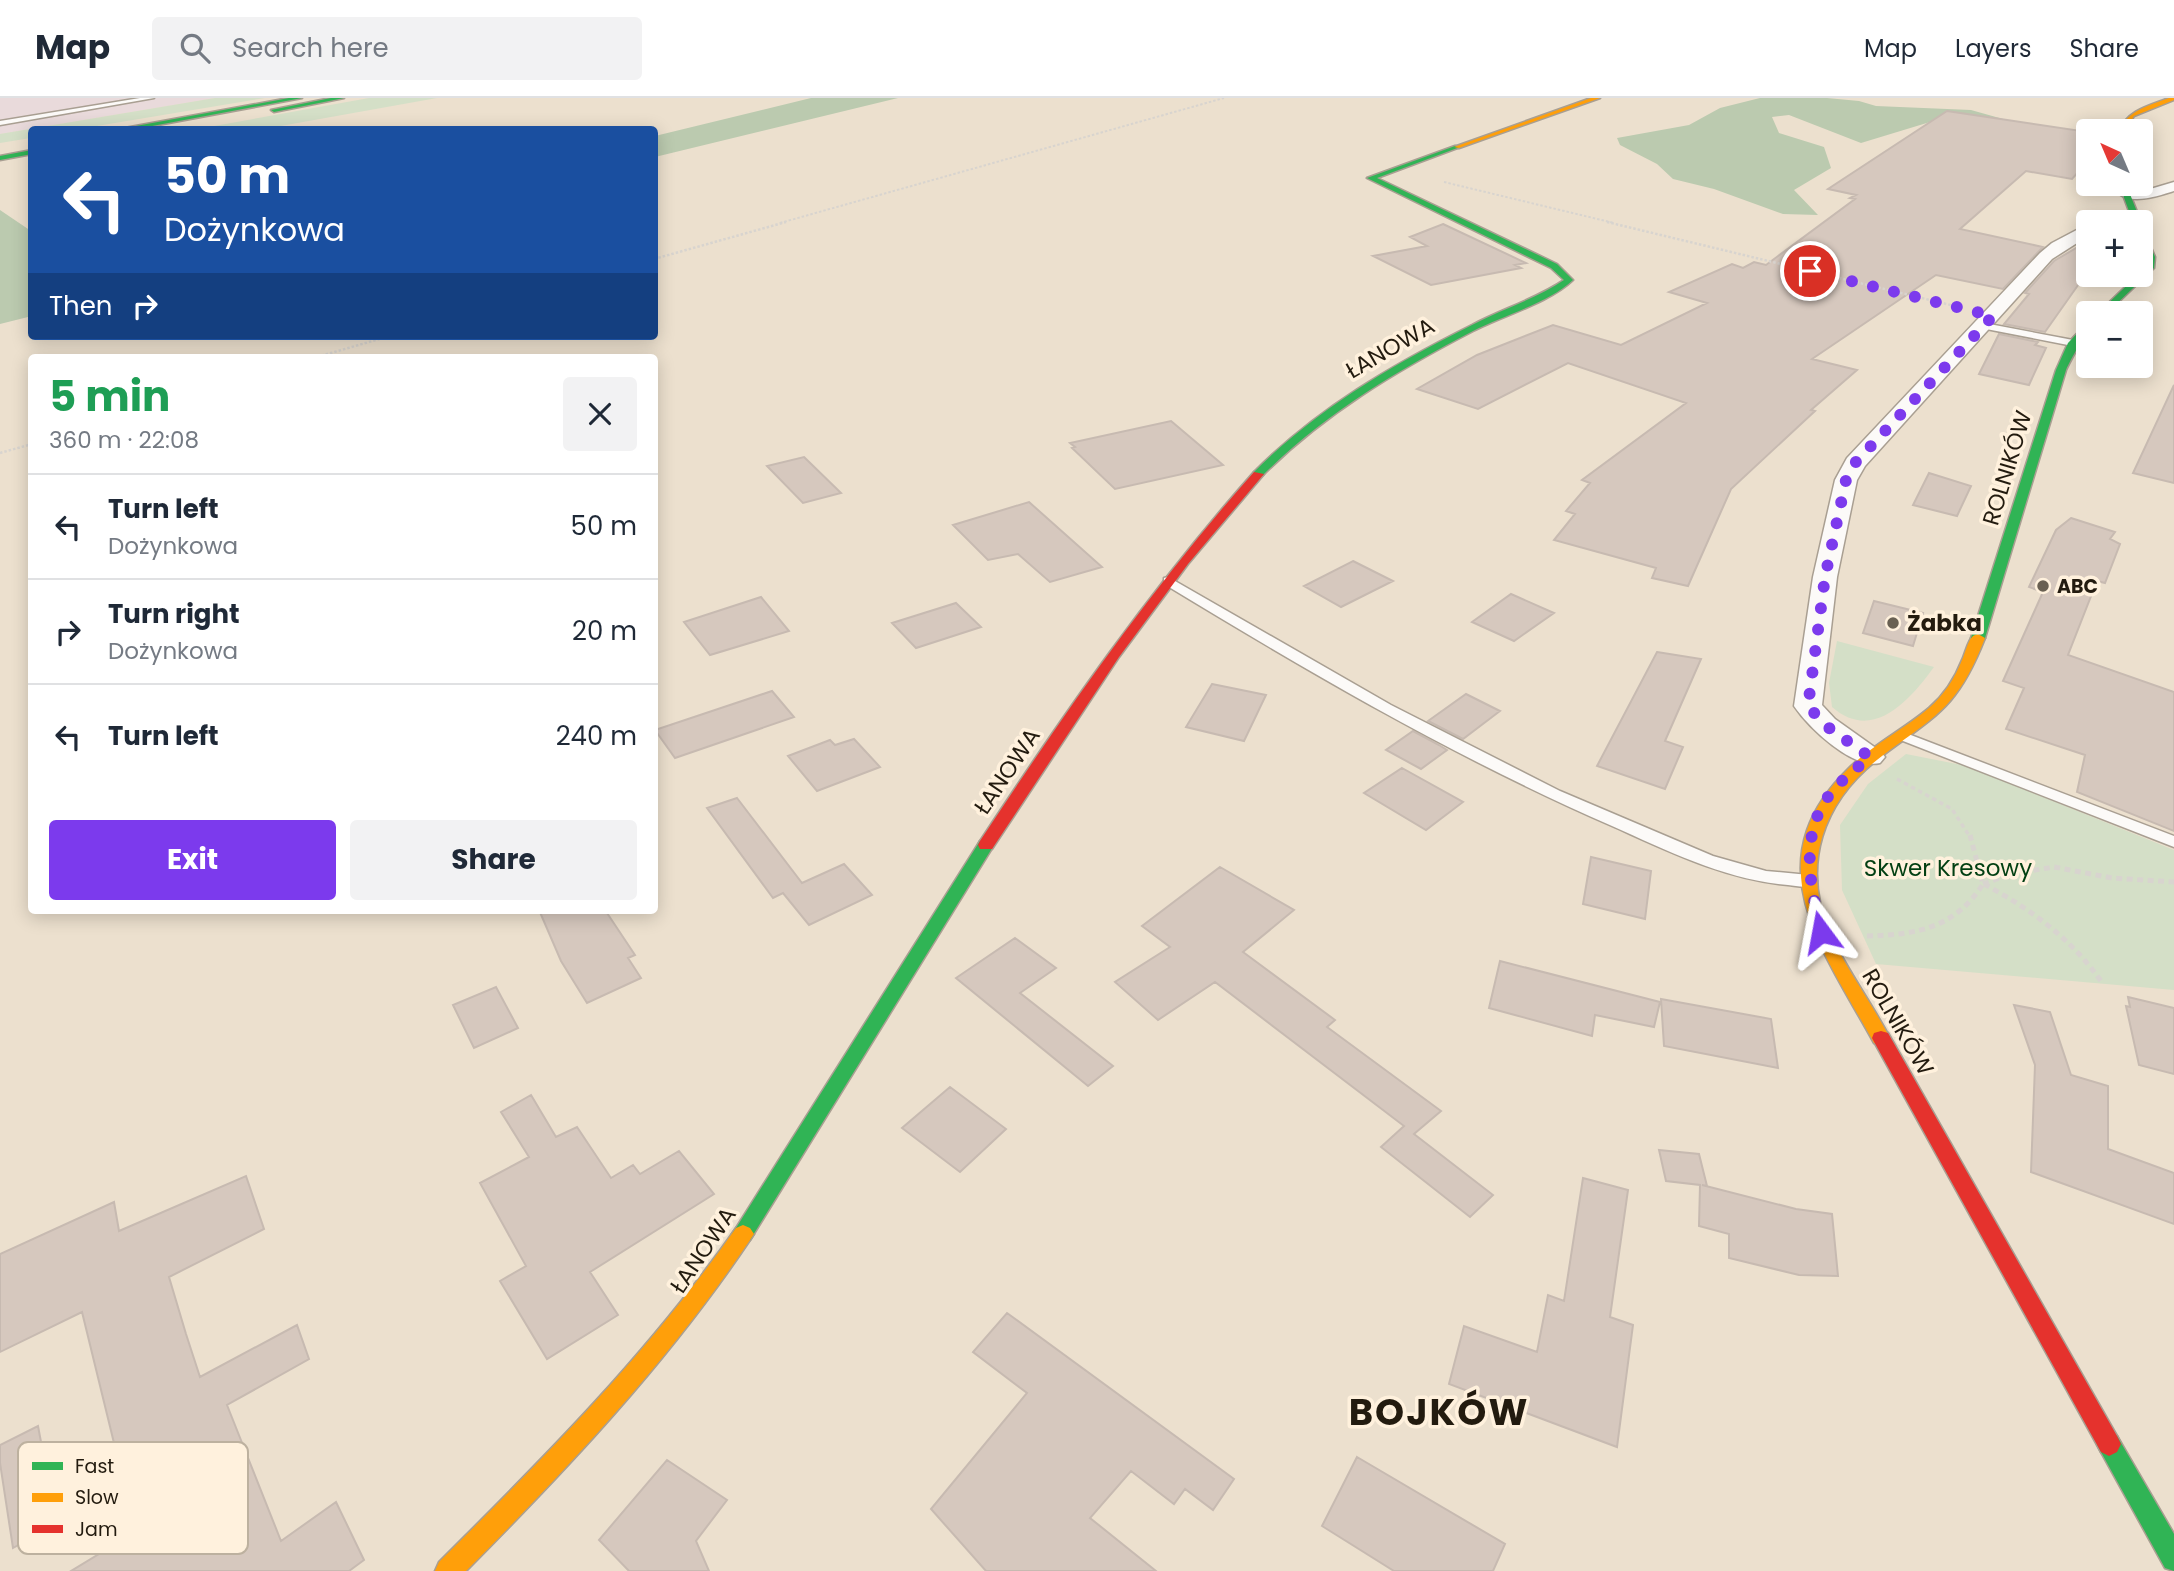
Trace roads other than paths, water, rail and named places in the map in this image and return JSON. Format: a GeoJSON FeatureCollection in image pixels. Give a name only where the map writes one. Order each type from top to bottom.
{"type":"FeatureCollection","features":[{"type":"Feature","properties":{"kind":"main road"},"geometry":{"type":"LineString","coordinates":[[140,126],[299,98]]}},
{"type":"Feature","properties":{"kind":"main road"},"geometry":{"type":"LineString","coordinates":[[184,126],[341,98]]}},
{"type":"Feature","properties":{"kind":"main road","name":"ŁANOWA"},"geometry":{"type":"LineString","coordinates":[[449,1571],[586,1433],[661,1350],[722,1266],[1016,796],[1168,582],[1273,458],[1329,411],[1406,363],[1520,303],[1567,283],[1569,279],[1553,266],[1371,178],[1597,98]]}},
{"type":"Feature","properties":{"kind":"main road"},"geometry":{"type":"LineString","coordinates":[[2127,119],[2174,98]]}},
{"type":"Feature","properties":{"kind":"main road"},"geometry":{"type":"LineString","coordinates":[[0,150],[28,145]]}},
{"type":"Feature","properties":{"kind":"main road"},"geometry":{"type":"LineString","coordinates":[[0,158],[28,153]]}},
{"type":"Feature","properties":{"kind":"main road"},"geometry":{"type":"LineString","coordinates":[[2115,301],[2130,287]]}},
{"type":"Feature","properties":{"kind":"main road","name":"ROLNIKÓW"},"geometry":{"type":"LineString","coordinates":[[2076,340],[2061,370],[1972,654],[1951,695],[1922,724],[1870,757],[1844,779],[1821,808],[1811,842],[1809,881],[1821,932],[2174,1559]]}},
{"type":"Feature","properties":{"kind":"street"},"geometry":{"type":"LineString","coordinates":[[2153,192],[2174,186]]}},
{"type":"Feature","properties":{"kind":"street"},"geometry":{"type":"LineString","coordinates":[[1870,757],[1825,725],[1808,706],[1825,577],[1846,480],[1855,463],[1989,321],[2046,256],[2076,236]]}},
{"type":"Feature","properties":{"kind":"lane"},"geometry":{"type":"LineString","coordinates":[[0,123],[151,98]]}},
{"type":"Feature","properties":{"kind":"lane"},"geometry":{"type":"LineString","coordinates":[[1989,321],[2073,343]]}},
{"type":"Feature","properties":{"kind":"lane"},"geometry":{"type":"LineString","coordinates":[[1168,582],[1287,653],[1447,742],[1568,801],[1731,867],[1766,877],[1809,881]]}},
{"type":"Feature","properties":{"kind":"lane"},"geometry":{"type":"LineString","coordinates":[[1903,736],[2174,842]]}},
{"type":"Feature","properties":{"kind":"place","name":"ABC"},"geometry":{"type":"Point","coordinates":[2043,586]}},
{"type":"Feature","properties":{"kind":"place","name":"Żabka"},"geometry":{"type":"Point","coordinates":[1893,623]}},
{"type":"Feature","properties":{"kind":"district","name":"BOJKÓW"},"geometry":{"type":"Point","coordinates":[1439,1412]}},
{"type":"Feature","properties":{"kind":"park label","name":"Skwer Kresowy"},"geometry":{"type":"Point","coordinates":[1948,868]}}]}
